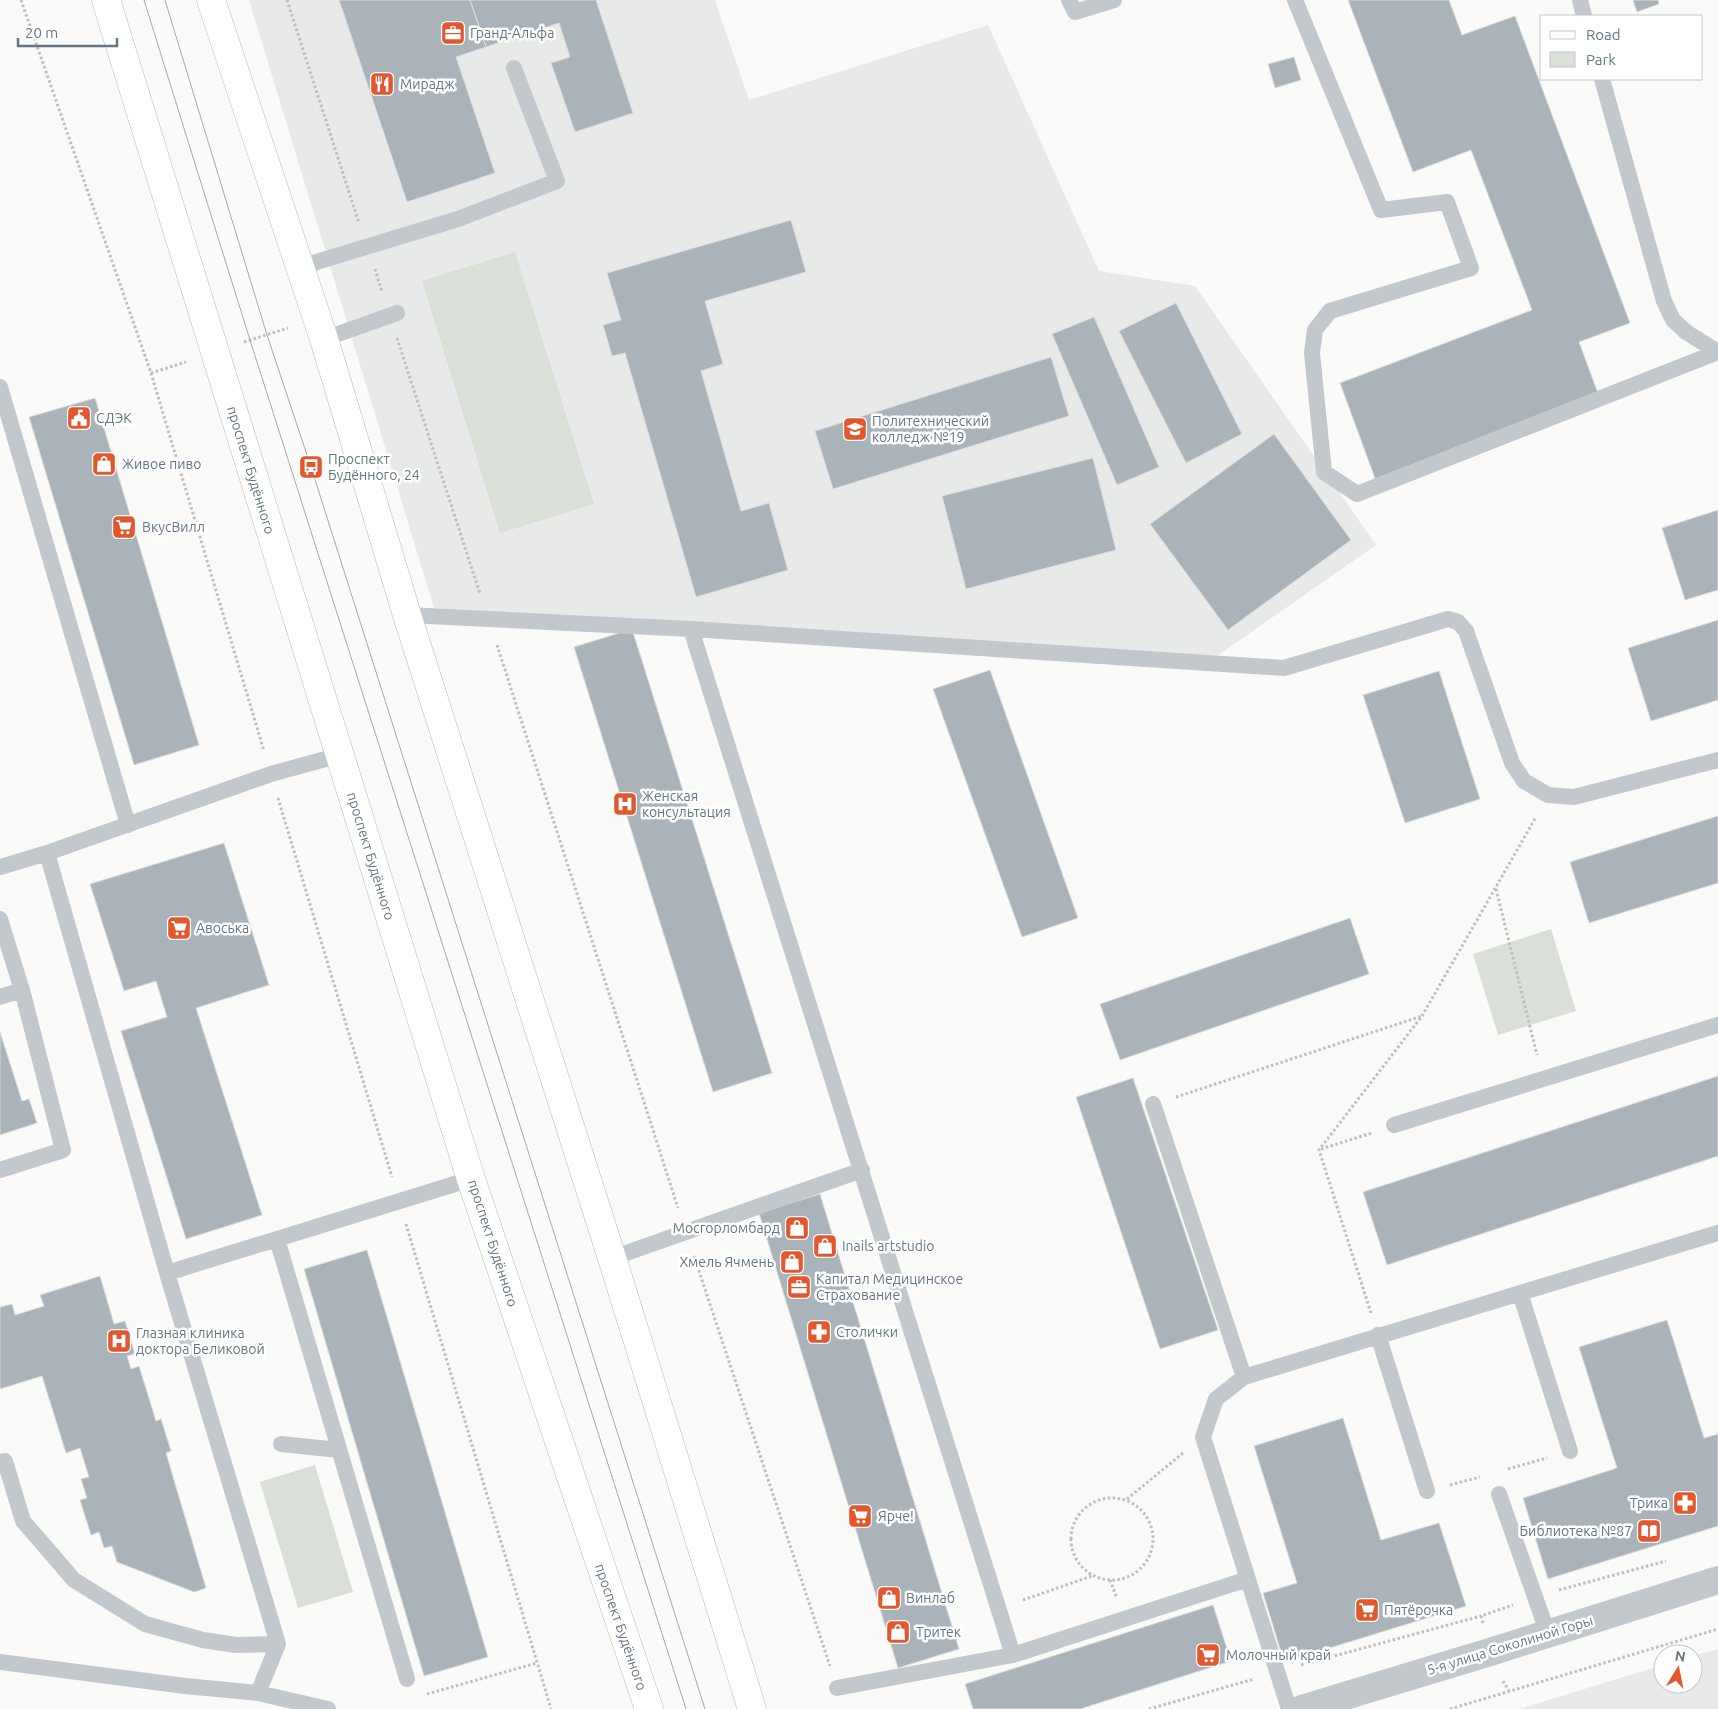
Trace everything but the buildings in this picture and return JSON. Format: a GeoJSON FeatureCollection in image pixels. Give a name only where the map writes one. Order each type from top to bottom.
{"type":"FeatureCollection","features":[{"type":"Feature","properties":{"kind":"main road","name":"проспект Будённого"},"geometry":{"type":"LineString","coordinates":[[106,0],[471,1179],[649,1709]]}},
{"type":"Feature","properties":{"kind":"main road"},"geometry":{"type":"LineString","coordinates":[[211,0],[320,328],[407,615],[612,1258],[752,1709]]}},
{"type":"Feature","properties":{"kind":"street","name":"5-я улица Соколиной Горы"},"geometry":{"type":"LineString","coordinates":[[1302,1709],[1718,1580]]}},
{"type":"Feature","properties":{"kind":"lane"},"geometry":{"type":"LineString","coordinates":[[1069,0],[1074,12],[1114,0]]}},
{"type":"Feature","properties":{"kind":"lane"},"geometry":{"type":"LineString","coordinates":[[1295,0],[1381,210],[1447,202],[1471,268],[1330,311],[1314,330],[1312,354],[1324,472],[1357,494],[1718,352]]}},
{"type":"Feature","properties":{"kind":"lane"},"geometry":{"type":"LineString","coordinates":[[1580,0],[1584,15]]}},
{"type":"Feature","properties":{"kind":"lane"},"geometry":{"type":"LineString","coordinates":[[300,267],[458,219],[557,180],[514,68]]}},
{"type":"Feature","properties":{"kind":"lane"},"geometry":{"type":"LineString","coordinates":[[1602,80],[1664,302],[1674,320],[1686,332],[1718,352]]}},
{"type":"Feature","properties":{"kind":"lane"},"geometry":{"type":"LineString","coordinates":[[320,328],[394,315]]}},
{"type":"Feature","properties":{"kind":"lane"},"geometry":{"type":"LineString","coordinates":[[0,387],[128,825]]}},
{"type":"Feature","properties":{"kind":"lane"},"geometry":{"type":"LineString","coordinates":[[407,615],[691,629],[1284,668],[1448,620],[1458,622],[1466,630],[1512,763],[1524,780],[1548,795],[1574,797],[1718,760]]}},
{"type":"Feature","properties":{"kind":"lane"},"geometry":{"type":"LineString","coordinates":[[691,629],[1014,1655]]}},
{"type":"Feature","properties":{"kind":"lane"},"geometry":{"type":"LineString","coordinates":[[0,867],[47,853],[271,774],[340,754]]}},
{"type":"Feature","properties":{"kind":"lane"},"geometry":{"type":"LineString","coordinates":[[47,853],[167,1273],[278,1644],[258,1693]]}},
{"type":"Feature","properties":{"kind":"lane"},"geometry":{"type":"LineString","coordinates":[[0,919],[22,990],[64,1150],[0,1170]]}},
{"type":"Feature","properties":{"kind":"lane"},"geometry":{"type":"LineString","coordinates":[[0,997],[22,990]]}},
{"type":"Feature","properties":{"kind":"lane"},"geometry":{"type":"LineString","coordinates":[[1394,1126],[1718,1025]]}},
{"type":"Feature","properties":{"kind":"lane"},"geometry":{"type":"LineString","coordinates":[[1153,1104],[1244,1377]]}},
{"type":"Feature","properties":{"kind":"lane"},"geometry":{"type":"LineString","coordinates":[[612,1258],[862,1170]]}},
{"type":"Feature","properties":{"kind":"lane"},"geometry":{"type":"LineString","coordinates":[[167,1273],[471,1179]]}},
{"type":"Feature","properties":{"kind":"lane"},"geometry":{"type":"LineString","coordinates":[[1289,1709],[1202,1437],[1216,1399],[1244,1377],[1718,1233]]}},
{"type":"Feature","properties":{"kind":"lane"},"geometry":{"type":"LineString","coordinates":[[277,1239],[407,1679]]}},
{"type":"Feature","properties":{"kind":"lane"},"geometry":{"type":"LineString","coordinates":[[1520,1292],[1570,1451]]}},
{"type":"Feature","properties":{"kind":"lane"},"geometry":{"type":"LineString","coordinates":[[1378,1335],[1427,1491]]}},
{"type":"Feature","properties":{"kind":"lane"},"geometry":{"type":"LineString","coordinates":[[281,1444],[339,1450]]}},
{"type":"Feature","properties":{"kind":"lane"},"geometry":{"type":"LineString","coordinates":[[0,1462],[5,1461],[23,1521],[74,1580],[145,1624],[203,1640],[236,1645],[278,1644]]}},
{"type":"Feature","properties":{"kind":"lane"},"geometry":{"type":"LineString","coordinates":[[1499,1494],[1548,1634]]}},
{"type":"Feature","properties":{"kind":"lane"},"geometry":{"type":"LineString","coordinates":[[837,1688],[1014,1655],[1248,1579]]}},
{"type":"Feature","properties":{"kind":"lane"},"geometry":{"type":"LineString","coordinates":[[0,1662],[185,1686],[258,1693],[328,1709]]}},
{"type":"Feature","properties":{"kind":"path"},"geometry":{"type":"LineString","coordinates":[[21,0],[151,373],[550,1709]]}},
{"type":"Feature","properties":{"kind":"path"},"geometry":{"type":"LineString","coordinates":[[287,0],[367,247],[394,315],[488,620],[686,1233],[837,1688]]}},
{"type":"Feature","properties":{"kind":"path"},"geometry":{"type":"LineString","coordinates":[[151,373],[215,352],[320,328]]}},
{"type":"Feature","properties":{"kind":"path"},"geometry":{"type":"LineString","coordinates":[[1319,1150],[1422,1016],[1548,795]]}},
{"type":"Feature","properties":{"kind":"path"},"geometry":{"type":"LineString","coordinates":[[1496,888],[1543,1080]]}},
{"type":"Feature","properties":{"kind":"path"},"geometry":{"type":"LineString","coordinates":[[1153,1104],[1422,1016]]}},
{"type":"Feature","properties":{"kind":"path"},"geometry":{"type":"LineString","coordinates":[[1319,1150],[1394,1126]]}},
{"type":"Feature","properties":{"kind":"path"},"geometry":{"type":"LineString","coordinates":[[1319,1150],[1378,1335]]}},
{"type":"Feature","properties":{"kind":"path"},"geometry":{"type":"LineString","coordinates":[[1127,1499],[1202,1437]]}},
{"type":"Feature","properties":{"kind":"path"},"geometry":{"type":"LineString","coordinates":[[1113,1497],[1127,1499],[1139,1507],[1149,1518],[1153,1532],[1153,1546],[1148,1560],[1138,1572],[1125,1578],[1110,1580],[1093,1576],[1082,1567],[1074,1555],[1071,1530],[1077,1517],[1086,1507],[1098,1499],[1113,1497]]}},
{"type":"Feature","properties":{"kind":"path"},"geometry":{"type":"LineString","coordinates":[[999,1608],[1093,1576]]}},
{"type":"Feature","properties":{"kind":"path"},"geometry":{"type":"LineString","coordinates":[[1149,1709],[1481,1616]]}},
{"type":"Feature","properties":{"kind":"path"},"geometry":{"type":"LineString","coordinates":[[1450,1709],[1718,1629]]}},
{"type":"Feature","properties":{"kind":"path"},"geometry":{"type":"LineString","coordinates":[[407,1679],[412,1698],[537,1663]]}},
{"type":"Feature","properties":{"kind":"shaded area","name":"Политехнический колледж №19"},"geometry":{"type":"Polygon","coordinates":[[[249,0],[715,0],[749,100],[988,25],[1099,271],[1195,286],[1376,545],[1217,656],[434,608],[249,0]]]}},
{"type":"Feature","properties":{"kind":"shaded area"},"geometry":{"type":"Polygon","coordinates":[[[1718,1649],[1718,1709],[1519,1709],[1653,1668],[1653,1694],[1703,1694],[1703,1653],[1718,1649]]]}},
{"type":"Feature","properties":{"kind":"green space"},"geometry":{"type":"Polygon","coordinates":[[[515,252],[594,504],[500,533],[422,281],[515,252]]]}},
{"type":"Feature","properties":{"kind":"green space"},"geometry":{"type":"Polygon","coordinates":[[[1551,929],[1576,1011],[1498,1035],[1473,954],[1551,929]]]}},
{"type":"Feature","properties":{"kind":"green space"},"geometry":{"type":"Polygon","coordinates":[[[315,1465],[353,1592],[298,1608],[260,1482],[315,1465]]]}},
{"type":"Feature","properties":{"kind":"tram line"},"geometry":{"type":"LineString","coordinates":[[144,0],[250,340],[686,1709]]}},
{"type":"Feature","properties":{"kind":"tram line"},"geometry":{"type":"LineString","coordinates":[[165,0],[267,335],[311,467],[705,1709]]}},
{"type":"Feature","properties":{"kind":"place","name":"Гранд-Альфа"},"geometry":{"type":"Point","coordinates":[453,33]}},
{"type":"Feature","properties":{"kind":"place","name":"Мирадж"},"geometry":{"type":"Point","coordinates":[382,84]}},
{"type":"Feature","properties":{"kind":"place","name":"СДЭК"},"geometry":{"type":"Point","coordinates":[79,418]}},
{"type":"Feature","properties":{"kind":"place","name":"Политехнический колледж №19"},"geometry":{"type":"Point","coordinates":[855,429]}},
{"type":"Feature","properties":{"kind":"place","name":"Живое пиво"},"geometry":{"type":"Point","coordinates":[104,464]}},
{"type":"Feature","properties":{"kind":"place","name":"Проспект Будённого, 24"},"geometry":{"type":"Point","coordinates":[311,467]}},
{"type":"Feature","properties":{"kind":"place","name":"ВкусВилл"},"geometry":{"type":"Point","coordinates":[124,527]}},
{"type":"Feature","properties":{"kind":"place","name":"Женская консультация"},"geometry":{"type":"Point","coordinates":[625,804]}},
{"type":"Feature","properties":{"kind":"place","name":"Авоська"},"geometry":{"type":"Point","coordinates":[179,928]}},
{"type":"Feature","properties":{"kind":"place","name":"Мосгорломбард"},"geometry":{"type":"Point","coordinates":[797,1228]}},
{"type":"Feature","properties":{"kind":"place","name":"Inails artstudio"},"geometry":{"type":"Point","coordinates":[825,1246]}},
{"type":"Feature","properties":{"kind":"place","name":"Хмель Ячмень"},"geometry":{"type":"Point","coordinates":[792,1262]}},
{"type":"Feature","properties":{"kind":"place","name":"Капитал Медицинское Страхование"},"geometry":{"type":"Point","coordinates":[799,1287]}},
{"type":"Feature","properties":{"kind":"place","name":"Столички"},"geometry":{"type":"Point","coordinates":[819,1332]}},
{"type":"Feature","properties":{"kind":"place","name":"Глазная клиника доктора Беликовой"},"geometry":{"type":"Point","coordinates":[119,1341]}},
{"type":"Feature","properties":{"kind":"place","name":"Трика"},"geometry":{"type":"Point","coordinates":[1685,1503]}},
{"type":"Feature","properties":{"kind":"place","name":"Ярче!"},"geometry":{"type":"Point","coordinates":[860,1516]}},
{"type":"Feature","properties":{"kind":"place","name":"Библиотека №87"},"geometry":{"type":"Point","coordinates":[1649,1531]}},
{"type":"Feature","properties":{"kind":"place","name":"Винлаб"},"geometry":{"type":"Point","coordinates":[889,1598]}},
{"type":"Feature","properties":{"kind":"place","name":"Пятёрочка"},"geometry":{"type":"Point","coordinates":[1367,1610]}},
{"type":"Feature","properties":{"kind":"place","name":"Тритек"},"geometry":{"type":"Point","coordinates":[898,1632]}},
{"type":"Feature","properties":{"kind":"place","name":"Молочный край"},"geometry":{"type":"Point","coordinates":[1208,1655]}}]}
